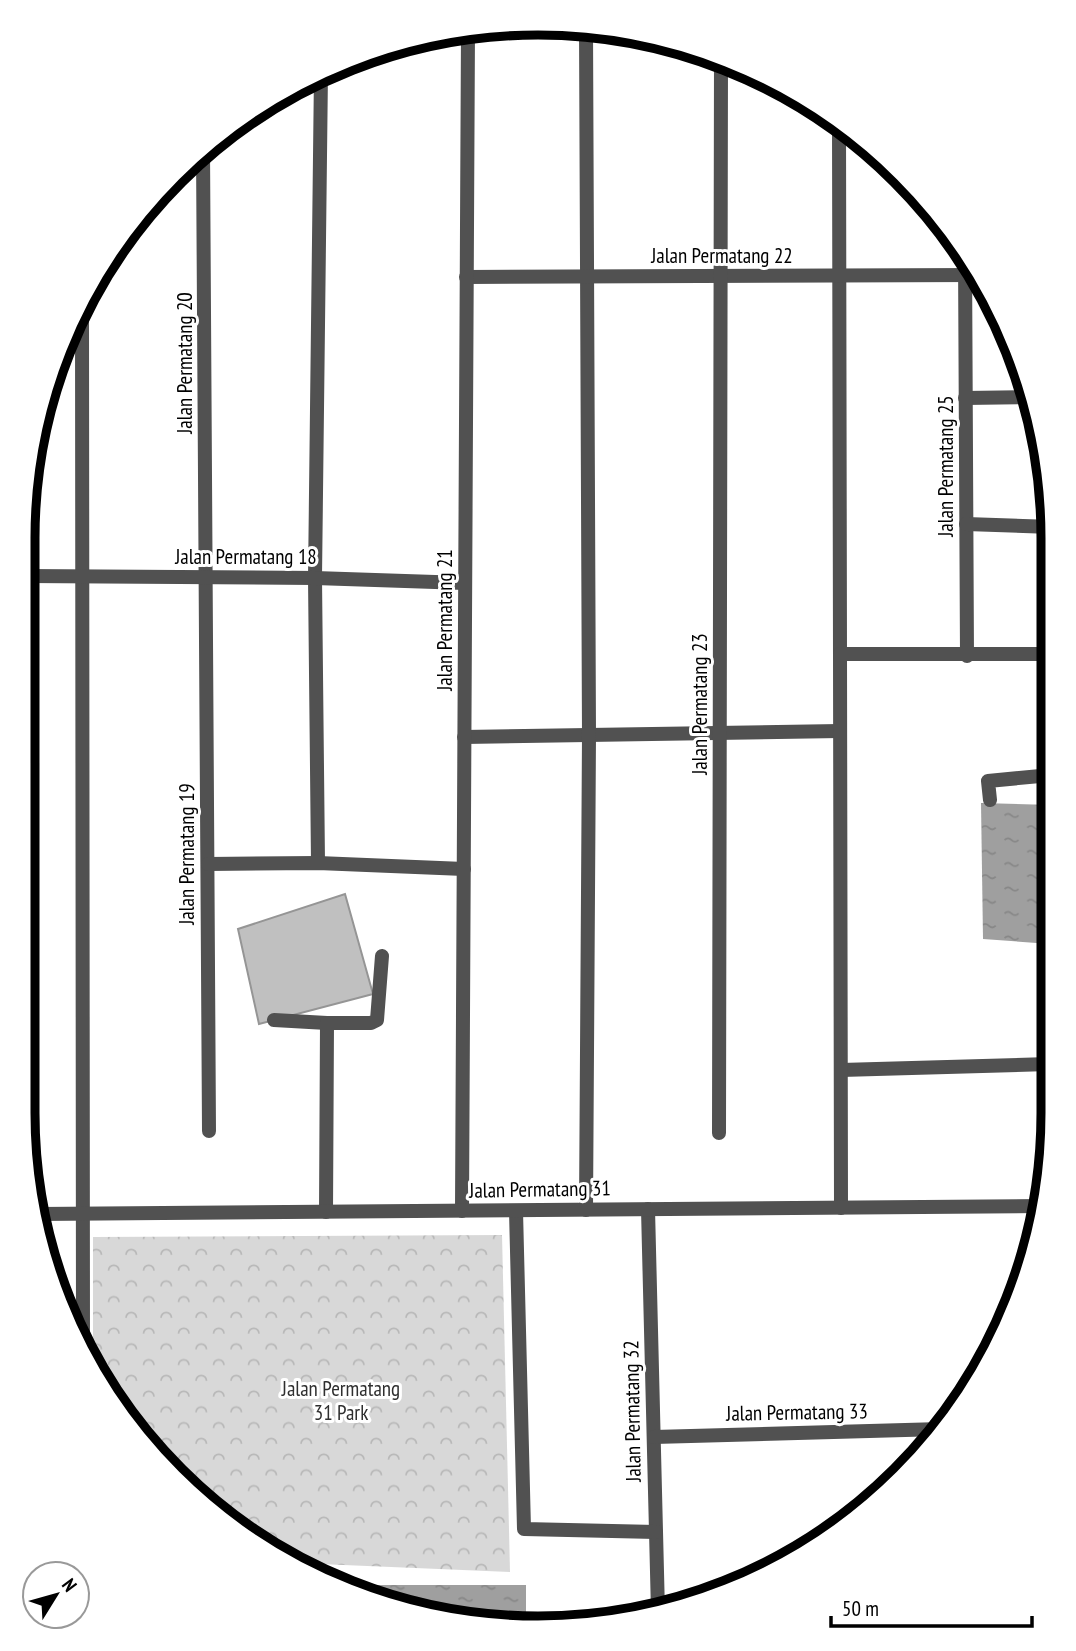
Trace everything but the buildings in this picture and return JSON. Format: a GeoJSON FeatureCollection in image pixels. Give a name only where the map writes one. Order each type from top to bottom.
{"type":"FeatureCollection","features":[{"type":"Feature","properties":{"kind":"street"},"geometry":{"type":"LineString","coordinates":[[586,37],[589,735],[586,1210]]}},
{"type":"Feature","properties":{"kind":"street","name":"Jalan Permatang 21"},"geometry":{"type":"LineString","coordinates":[[462,1211],[467,40]]}},
{"type":"Feature","properties":{"kind":"street","name":"Jalan Permatang 23"},"geometry":{"type":"LineString","coordinates":[[719,1133],[721,70]]}},
{"type":"Feature","properties":{"kind":"street"},"geometry":{"type":"LineString","coordinates":[[318,863],[315,578],[321,85]]}},
{"type":"Feature","properties":{"kind":"street"},"geometry":{"type":"LineString","coordinates":[[839,135],[841,1208]]}},
{"type":"Feature","properties":{"kind":"street","name":"Jalan Permatang 20"},"geometry":{"type":"LineString","coordinates":[[204,162],[206,577]]}},
{"type":"Feature","properties":{"kind":"street","name":"Jalan Permatang 22"},"geometry":{"type":"LineString","coordinates":[[466,277],[966,275]]}},
{"type":"Feature","properties":{"kind":"street","name":"Jalan Permatang 25"},"geometry":{"type":"LineString","coordinates":[[967,656],[965,398],[972,283]]}},
{"type":"Feature","properties":{"kind":"street"},"geometry":{"type":"LineString","coordinates":[[82,327],[83,1326]]}},
{"type":"Feature","properties":{"kind":"street"},"geometry":{"type":"LineString","coordinates":[[965,398],[1021,397]]}},
{"type":"Feature","properties":{"kind":"street"},"geometry":{"type":"LineString","coordinates":[[966,524],[1041,527]]}},
{"type":"Feature","properties":{"kind":"street","name":"Jalan Permatang 18"},"geometry":{"type":"LineString","coordinates":[[35,576],[315,578],[465,583]]}},
{"type":"Feature","properties":{"kind":"street","name":"Jalan Permatang 19"},"geometry":{"type":"LineString","coordinates":[[206,577],[209,1131]]}},
{"type":"Feature","properties":{"kind":"street"},"geometry":{"type":"LineString","coordinates":[[841,654],[1041,654]]}},
{"type":"Feature","properties":{"kind":"street"},"geometry":{"type":"LineString","coordinates":[[464,737],[840,731]]}},
{"type":"Feature","properties":{"kind":"street"},"geometry":{"type":"LineString","coordinates":[[990,800],[988,781],[1041,776]]}},
{"type":"Feature","properties":{"kind":"street"},"geometry":{"type":"LineString","coordinates":[[208,864],[318,863],[464,869]]}},
{"type":"Feature","properties":{"kind":"street"},"geometry":{"type":"LineString","coordinates":[[274,1020],[327,1023],[377,1020],[382,956]]}},
{"type":"Feature","properties":{"kind":"street"},"geometry":{"type":"LineString","coordinates":[[326,1212],[327,1023]]}},
{"type":"Feature","properties":{"kind":"street"},"geometry":{"type":"LineString","coordinates":[[841,1070],[1041,1064]]}},
{"type":"Feature","properties":{"kind":"street","name":"Jalan Permatang 31"},"geometry":{"type":"LineString","coordinates":[[46,1214],[1032,1206]]}},
{"type":"Feature","properties":{"kind":"street","name":"Jalan Permatang 32"},"geometry":{"type":"LineString","coordinates":[[648,1209],[658,1601]]}},
{"type":"Feature","properties":{"kind":"street"},"geometry":{"type":"LineString","coordinates":[[516,1211],[524,1528],[656,1532]]}},
{"type":"Feature","properties":{"kind":"street","name":"Jalan Permatang 33"},"geometry":{"type":"LineString","coordinates":[[654,1437],[929,1429]]}},
{"type":"Feature","properties":{"kind":"green space","name":"Jalan Permatang 31 Park"},"geometry":{"type":"Polygon","coordinates":[[[502,1235],[510,1572],[316,1564],[286,1549],[232,1512],[182,1469],[160,1445],[120,1392],[93,1347],[93,1237],[502,1235]]]}},
{"type":"Feature","properties":{"kind":"water"},"geometry":{"type":"Polygon","coordinates":[[[981,803],[1041,805],[1041,943],[983,939],[981,803]]]}},
{"type":"Feature","properties":{"kind":"water"},"geometry":{"type":"Polygon","coordinates":[[[365,1585],[526,1585],[526,1616],[472,1612],[440,1606],[365,1585]]]}}]}
